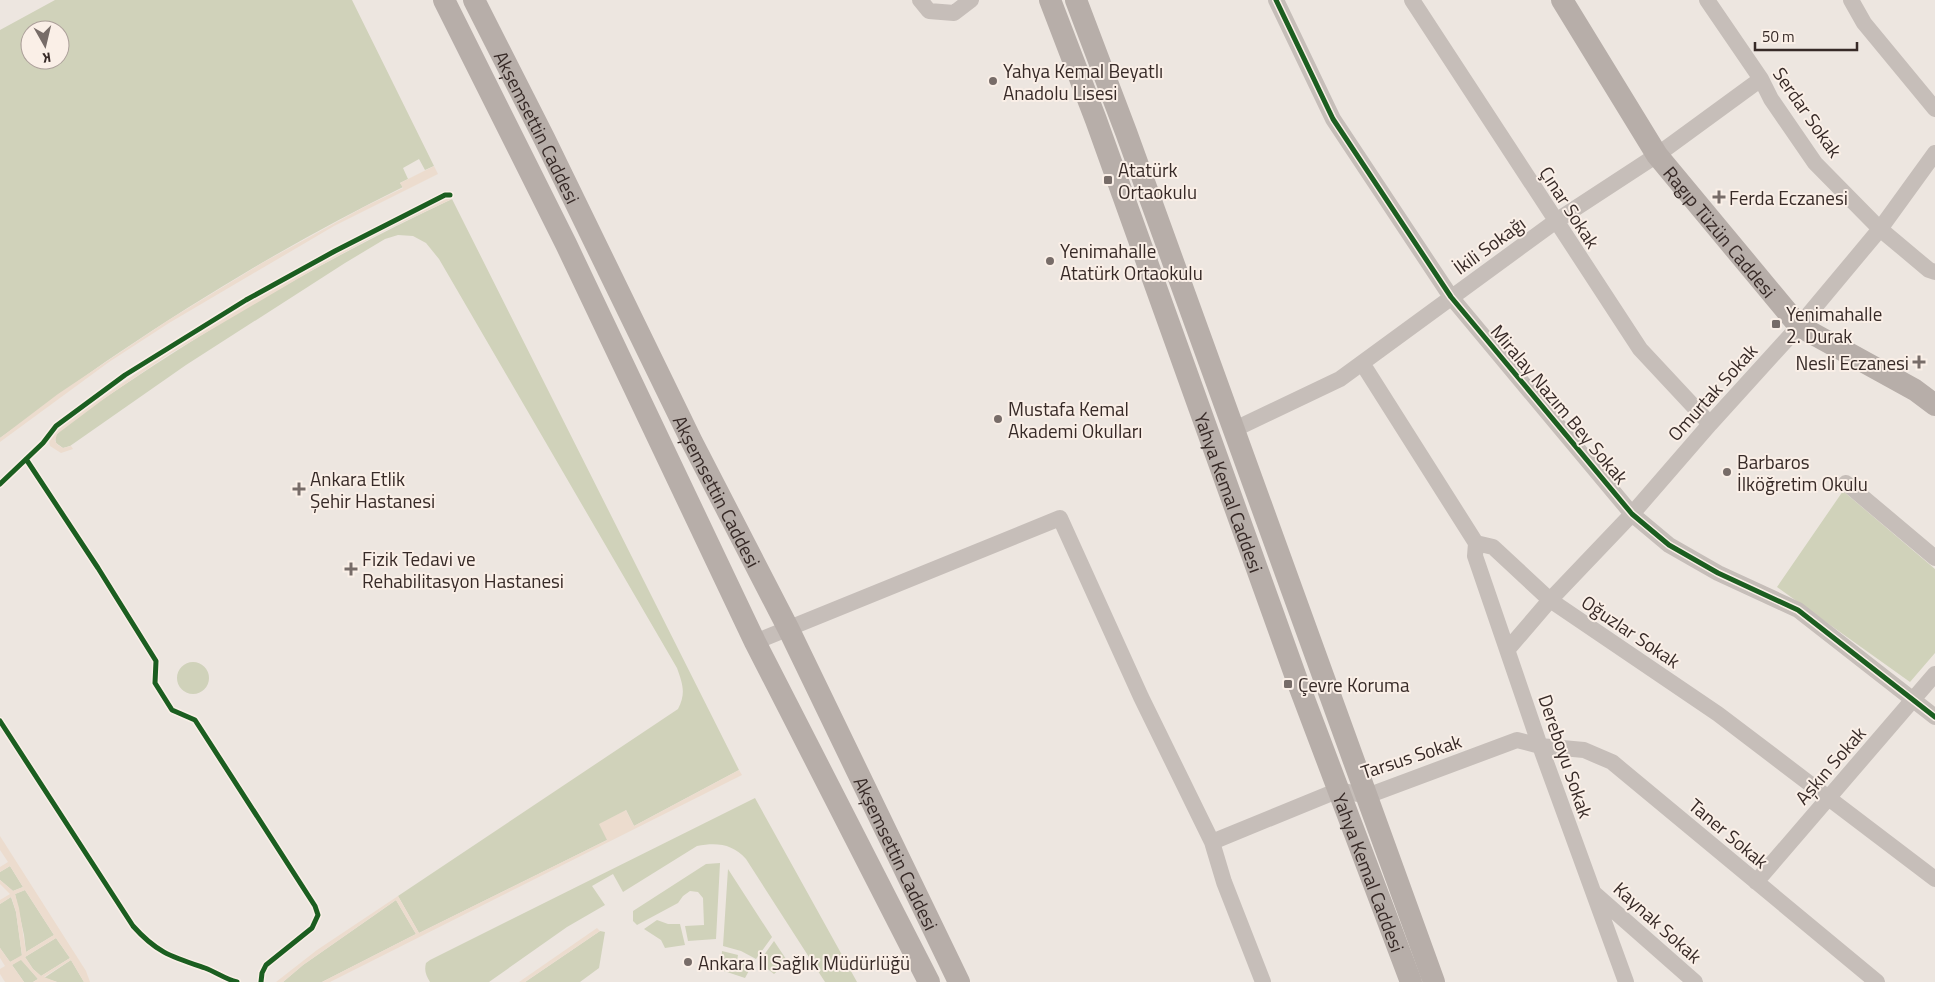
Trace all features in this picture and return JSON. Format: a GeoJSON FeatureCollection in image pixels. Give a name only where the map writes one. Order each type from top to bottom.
{"type":"FeatureCollection","features":[{"type":"Feature","properties":{"kind":"main road","name":"Akşemsettin Caddesi"},"geometry":{"type":"LineString","coordinates":[[444,0],[566,244],[755,642],[929,982]]}},
{"type":"Feature","properties":{"kind":"main road","name":"Akşemsettin Caddesi"},"geometry":{"type":"LineString","coordinates":[[474,0],[544,138],[692,442],[788,628],[959,982]]}},
{"type":"Feature","properties":{"kind":"main road","name":"Yahya Kemal Caddesi"},"geometry":{"type":"LineString","coordinates":[[1050,0],[1096,120],[1204,418],[1243,532],[1411,982]]}},
{"type":"Feature","properties":{"kind":"main road","name":"Yahya Kemal Caddesi"},"geometry":{"type":"LineString","coordinates":[[1076,0],[1126,132],[1434,982]]}},
{"type":"Feature","properties":{"kind":"main road","name":"Ragıp Tüzün Caddesi"},"geometry":{"type":"LineString","coordinates":[[1562,0],[1657,155],[1799,326],[1925,393],[1935,406]]}},
{"type":"Feature","properties":{"kind":"street"},"geometry":{"type":"LineString","coordinates":[[920,0],[929,11],[954,13],[971,0]]}},
{"type":"Feature","properties":{"kind":"street","name":"Miralay Nazım Bey Sokak"},"geometry":{"type":"LineString","coordinates":[[1276,0],[1333,119],[1451,297],[1632,514],[1669,545],[1718,573],[1798,610],[1935,717]]}},
{"type":"Feature","properties":{"kind":"street","name":"Çınar Sokak"},"geometry":{"type":"LineString","coordinates":[[1412,0],[1640,349],[1710,424]]}},
{"type":"Feature","properties":{"kind":"street","name":"Serdar Sokak"},"geometry":{"type":"LineString","coordinates":[[1707,0],[1815,163],[1880,229],[1929,270],[1935,272]]}},
{"type":"Feature","properties":{"kind":"street"},"geometry":{"type":"LineString","coordinates":[[1850,0],[1864,23],[1935,109]]}},
{"type":"Feature","properties":{"kind":"street","name":"İkili Sokağı"},"geometry":{"type":"LineString","coordinates":[[1233,430],[1340,379],[1556,221],[1657,155],[1761,79]]}},
{"type":"Feature","properties":{"kind":"street","name":"Omurtak Sokak"},"geometry":{"type":"LineString","coordinates":[[1508,649],[1550,600],[1632,514],[1799,326],[1880,229],[1935,153]]}},
{"type":"Feature","properties":{"kind":"street"},"geometry":{"type":"LineString","coordinates":[[1362,364],[1476,543]]}},
{"type":"Feature","properties":{"kind":"street"},"geometry":{"type":"LineString","coordinates":[[1846,483],[1935,558]]}},
{"type":"Feature","properties":{"kind":"street"},"geometry":{"type":"LineString","coordinates":[[755,642],[1060,518],[1141,697],[1212,842],[1224,882],[1263,982]]}},
{"type":"Feature","properties":{"kind":"street","name":"Oğuzlar Sokak"},"geometry":{"type":"LineString","coordinates":[[1476,543],[1493,547],[1550,600],[1718,714],[1935,879]]}},
{"type":"Feature","properties":{"kind":"street","name":"Dereboyu Sokak"},"geometry":{"type":"LineString","coordinates":[[1476,543],[1475,556],[1540,746],[1626,982]]}},
{"type":"Feature","properties":{"kind":"street","name":"Aşkın Sokak"},"geometry":{"type":"LineString","coordinates":[[1756,882],[1935,674]]}},
{"type":"Feature","properties":{"kind":"street","name":"Tarsus Sokak"},"geometry":{"type":"LineString","coordinates":[[1212,842],[1339,790],[1367,796],[1517,740],[1540,746]]}},
{"type":"Feature","properties":{"kind":"street","name":"Taner Sokak"},"geometry":{"type":"LineString","coordinates":[[1540,746],[1584,750],[1612,762],[1877,982]]}},
{"type":"Feature","properties":{"kind":"street","name":"Kaynak Sokak"},"geometry":{"type":"LineString","coordinates":[[1594,893],[1694,982]]}},
{"type":"Feature","properties":{"kind":"green space"},"geometry":{"type":"Polygon","coordinates":[[[55,0],[352,0],[434,166],[425,170],[419,159],[403,168],[408,179],[400,183],[403,187],[294,244],[189,307],[105,362],[0,438],[0,30],[55,0]]]}},
{"type":"Feature","properties":{"kind":"green space"},"geometry":{"type":"Polygon","coordinates":[[[452,199],[739,770],[634,826],[626,810],[607,840],[419,933],[398,896],[678,709],[683,693],[677,668],[439,259],[426,243],[413,236],[398,235],[385,239],[186,365],[70,446],[63,448],[56,443],[55,437],[66,425],[96,404],[201,335],[325,263],[452,199]]]}},
{"type":"Feature","properties":{"kind":"green space"},"geometry":{"type":"Polygon","coordinates":[[[1843,491],[1935,569],[1935,653],[1910,682],[1777,587],[1843,491]]]}},
{"type":"Feature","properties":{"kind":"green space"},"geometry":{"type":"Polygon","coordinates":[[[193,662],[199,663],[204,667],[208,672],[208,684],[204,689],[199,693],[193,694],[187,693],[182,689],[178,684],[177,678],[178,672],[182,667],[187,663],[193,662]]]}},
{"type":"Feature","properties":{"kind":"green space"},"geometry":{"type":"Polygon","coordinates":[[[755,798],[857,982],[825,982],[746,859],[730,847],[711,844],[697,846],[623,892],[613,874],[592,886],[605,905],[567,927],[489,982],[430,982],[425,968],[426,963],[430,960],[755,798]]]}},
{"type":"Feature","properties":{"kind":"green space"},"geometry":{"type":"Polygon","coordinates":[[[720,863],[716,939],[688,941],[685,926],[704,925],[703,898],[698,892],[690,891],[678,903],[637,925],[633,921],[633,911],[706,864],[720,863]]]}},
{"type":"Feature","properties":{"kind":"green space"},"geometry":{"type":"Polygon","coordinates":[[[10,866],[23,887],[13,891],[0,880],[0,872],[10,866]]]}},
{"type":"Feature","properties":{"kind":"green space"},"geometry":{"type":"Polygon","coordinates":[[[728,869],[772,937],[756,959],[741,951],[723,946],[728,869]]]}},
{"type":"Feature","properties":{"kind":"green space"},"geometry":{"type":"Polygon","coordinates":[[[25,890],[54,935],[26,952],[15,894],[25,890]]]}},
{"type":"Feature","properties":{"kind":"green space"},"geometry":{"type":"Polygon","coordinates":[[[11,897],[16,912],[22,956],[10,962],[0,948],[0,904],[11,897]]]}},
{"type":"Feature","properties":{"kind":"green space"},"geometry":{"type":"Polygon","coordinates":[[[396,900],[416,934],[322,982],[283,982],[303,965],[396,900]]]}},
{"type":"Feature","properties":{"kind":"green space"},"geometry":{"type":"Polygon","coordinates":[[[657,920],[668,924],[680,924],[685,945],[665,948],[661,940],[644,929],[657,920]]]}},
{"type":"Feature","properties":{"kind":"green space"},"geometry":{"type":"Polygon","coordinates":[[[600,931],[605,932],[599,968],[580,982],[525,982],[600,931]]]}},
{"type":"Feature","properties":{"kind":"green space"},"geometry":{"type":"Polygon","coordinates":[[[56,938],[70,958],[41,976],[33,969],[25,957],[56,938]]]}},
{"type":"Feature","properties":{"kind":"green space"},"geometry":{"type":"Polygon","coordinates":[[[774,941],[788,962],[774,974],[759,962],[774,941]]]}},
{"type":"Feature","properties":{"kind":"green space"},"geometry":{"type":"Polygon","coordinates":[[[722,951],[738,955],[737,961],[751,967],[745,978],[721,970],[722,951]]]}},
{"type":"Feature","properties":{"kind":"green space"},"geometry":{"type":"Polygon","coordinates":[[[21,959],[38,979],[33,982],[24,982],[12,965],[21,959]]]}},
{"type":"Feature","properties":{"kind":"green space"},"geometry":{"type":"Polygon","coordinates":[[[71,960],[84,982],[57,982],[44,978],[71,960]]]}},
{"type":"Feature","properties":{"kind":"shaded area"},"geometry":{"type":"Polygon","coordinates":[[[434,166],[438,174],[334,226],[169,323],[109,362],[0,442],[0,438],[58,394],[167,321],[262,263],[364,207],[403,188],[400,183],[434,166]]]}},
{"type":"Feature","properties":{"kind":"shaded area"},"geometry":{"type":"Polygon","coordinates":[[[450,195],[452,199],[384,231],[316,268],[168,355],[57,434],[55,441],[58,445],[63,448],[71,446],[73,449],[61,453],[50,446],[49,440],[52,434],[61,426],[171,349],[229,313],[349,245],[450,195]]]}},
{"type":"Feature","properties":{"kind":"shaded area"},"geometry":{"type":"Polygon","coordinates":[[[739,770],[742,775],[330,982],[322,982],[416,934],[396,900],[303,965],[283,982],[276,982],[317,950],[398,896],[419,933],[607,840],[599,824],[626,810],[634,826],[739,770]]]}},
{"type":"Feature","properties":{"kind":"shaded area"},"geometry":{"type":"Polygon","coordinates":[[[0,836],[86,971],[90,982],[84,982],[71,960],[44,977],[57,982],[33,982],[38,979],[21,960],[12,965],[24,982],[5,982],[0,974],[0,969],[5,966],[0,958],[0,948],[10,962],[22,955],[16,912],[11,897],[0,904],[0,900],[10,894],[0,884],[0,880],[13,891],[23,887],[10,866],[0,872],[0,867],[8,862],[0,850],[0,836]],[[25,890],[15,894],[26,952],[54,935],[25,890]],[[56,938],[25,957],[33,969],[41,976],[70,958],[56,938]]]}},
{"type":"Feature","properties":{"kind":"shaded area"},"geometry":{"type":"Polygon","coordinates":[[[597,928],[600,931],[525,982],[519,982],[597,928]]]}},
{"type":"Feature","properties":{"kind":"cycle path"},"geometry":{"type":"LineString","coordinates":[[1276,0],[1333,119],[1451,297],[1632,514],[1669,545],[1718,573],[1798,610],[1935,717]]}},
{"type":"Feature","properties":{"kind":"cycle path"},"geometry":{"type":"LineString","coordinates":[[0,484],[43,443],[56,426],[125,375],[246,300],[335,251],[445,195],[450,195]]}},
{"type":"Feature","properties":{"kind":"cycle path"},"geometry":{"type":"LineString","coordinates":[[26,459],[98,568],[156,661],[155,683],[172,710],[195,720],[315,906],[318,915],[312,928],[266,965],[262,973],[261,982]]}},
{"type":"Feature","properties":{"kind":"cycle path"},"geometry":{"type":"LineString","coordinates":[[0,721],[133,926],[150,942],[166,953],[237,982]]}},
{"type":"Feature","properties":{"kind":"place","name":"Yahya Kemal Beyatlı Anadolu Lisesi"},"geometry":{"type":"Point","coordinates":[993,81]}},
{"type":"Feature","properties":{"kind":"place","name":"Atatürk Ortaokulu"},"geometry":{"type":"Point","coordinates":[1108,180]}},
{"type":"Feature","properties":{"kind":"place","name":"Ferda Eczanesi"},"geometry":{"type":"Point","coordinates":[1719,197]}},
{"type":"Feature","properties":{"kind":"place","name":"Yenimahalle Atatürk Ortaokulu"},"geometry":{"type":"Point","coordinates":[1050,261]}},
{"type":"Feature","properties":{"kind":"place","name":"Yenimahalle 2. Durak"},"geometry":{"type":"Point","coordinates":[1776,324]}},
{"type":"Feature","properties":{"kind":"place","name":"Nesli Eczanesi"},"geometry":{"type":"Point","coordinates":[1919,362]}},
{"type":"Feature","properties":{"kind":"place","name":"Mustafa Kemal Akademi Okulları"},"geometry":{"type":"Point","coordinates":[998,419]}},
{"type":"Feature","properties":{"kind":"place","name":"Barbaros İlköğretim Okulu"},"geometry":{"type":"Point","coordinates":[1727,472]}},
{"type":"Feature","properties":{"kind":"place","name":"Ankara Etlik Şehir Hastanesi"},"geometry":{"type":"Point","coordinates":[299,489]}},
{"type":"Feature","properties":{"kind":"place","name":"Fizik Tedavi ve Rehabilitasyon Hastanesi"},"geometry":{"type":"Point","coordinates":[351,569]}},
{"type":"Feature","properties":{"kind":"place","name":"Çevre Koruma"},"geometry":{"type":"Point","coordinates":[1288,684]}},
{"type":"Feature","properties":{"kind":"place","name":"Ankara İl Sağlık Müdürlüğü"},"geometry":{"type":"Point","coordinates":[688,962]}}]}
